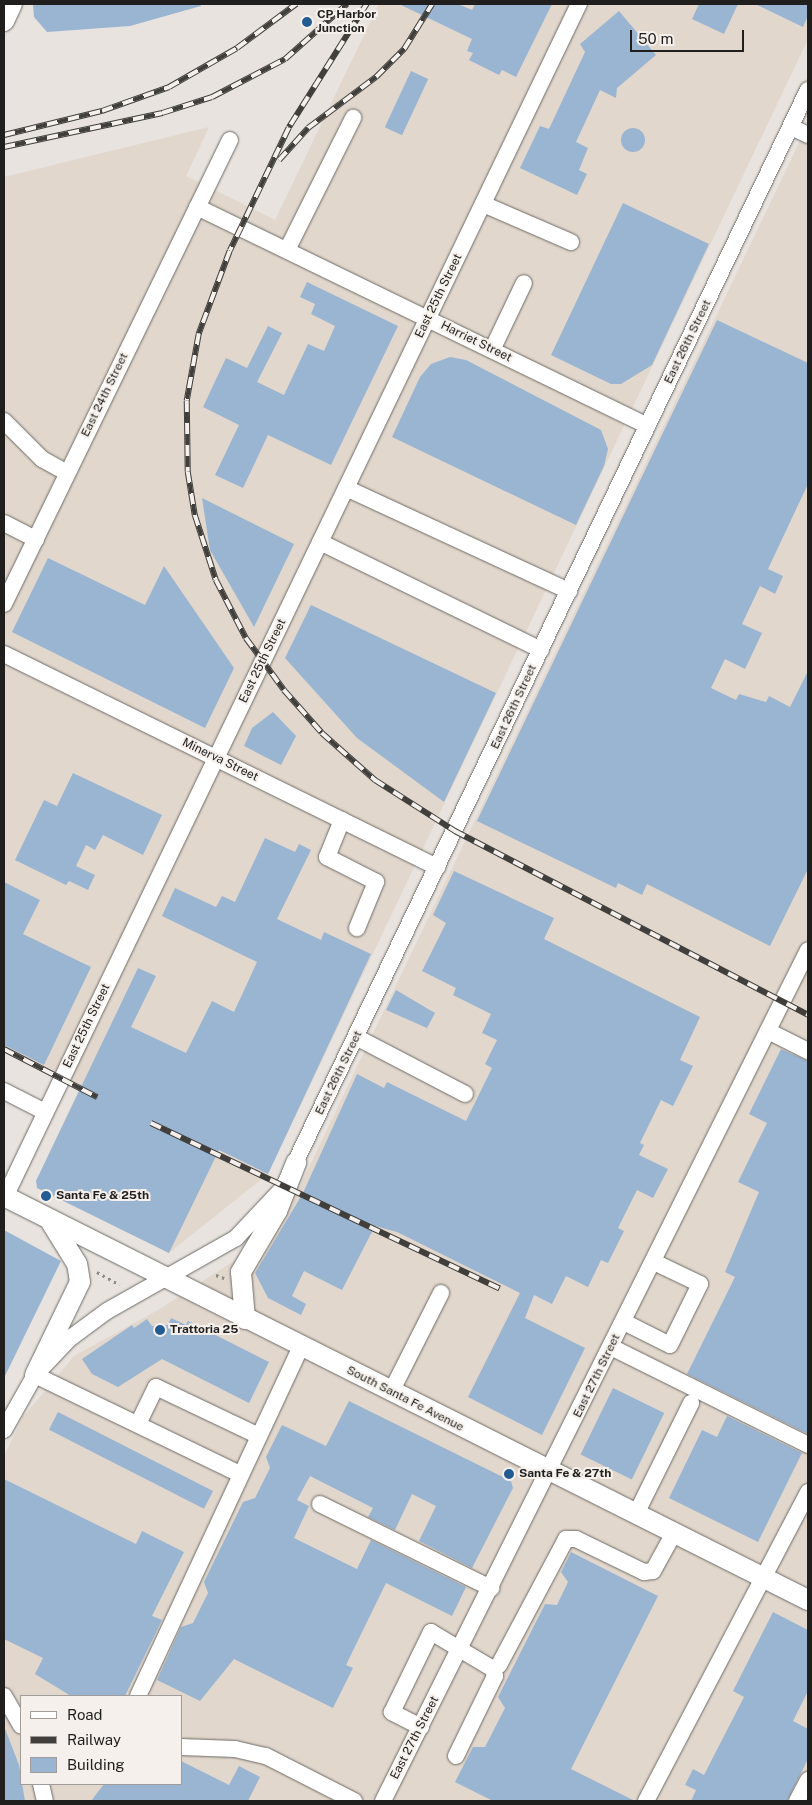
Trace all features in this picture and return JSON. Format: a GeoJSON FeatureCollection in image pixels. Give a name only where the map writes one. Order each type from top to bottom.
{"type":"FeatureCollection","features":[{"type":"Feature","properties":{"kind":"main road"},"geometry":{"type":"LineString","coordinates":[[4,21],[12,4]]}},
{"type":"Feature","properties":{"kind":"main road"},"geometry":{"type":"LineString","coordinates":[[245,1319],[241,1272],[277,1211],[296,1162]]}},
{"type":"Feature","properties":{"kind":"main road","name":"South Santa Fe Avenue"},"geometry":{"type":"LineString","coordinates":[[4,1196],[51,1222],[808,1600]]}},
{"type":"Feature","properties":{"kind":"main road"},"geometry":{"type":"LineString","coordinates":[[35,1375],[80,1282],[77,1264],[51,1222]]}},
{"type":"Feature","properties":{"kind":"street","name":"East 25th Street"},"geometry":{"type":"LineString","coordinates":[[4,1196],[579,4]]}},
{"type":"Feature","properties":{"kind":"street","name":"East 26th Street"},"geometry":{"type":"LineString","coordinates":[[166,1279],[236,1238],[284,1188],[791,127],[807,98]]}},
{"type":"Feature","properties":{"kind":"street"},"geometry":{"type":"LineString","coordinates":[[287,250],[353,118]]}},
{"type":"Feature","properties":{"kind":"street"},"geometry":{"type":"LineString","coordinates":[[791,127],[808,135]]}},
{"type":"Feature","properties":{"kind":"street","name":"East 24th Street"},"geometry":{"type":"LineString","coordinates":[[4,604],[230,140]]}},
{"type":"Feature","properties":{"kind":"street"},"geometry":{"type":"LineString","coordinates":[[483,204],[571,242]]}},
{"type":"Feature","properties":{"kind":"street","name":"Harriet Street"},"geometry":{"type":"LineString","coordinates":[[197,206],[648,426]]}},
{"type":"Feature","properties":{"kind":"street"},"geometry":{"type":"LineString","coordinates":[[492,350],[524,283]]}},
{"type":"Feature","properties":{"kind":"street"},"geometry":{"type":"LineString","coordinates":[[4,422],[42,459],[67,474]]}},
{"type":"Feature","properties":{"kind":"street"},"geometry":{"type":"LineString","coordinates":[[346,488],[569,591]]}},
{"type":"Feature","properties":{"kind":"street"},"geometry":{"type":"LineString","coordinates":[[4,523],[36,539]]}},
{"type":"Feature","properties":{"kind":"street"},"geometry":{"type":"LineString","coordinates":[[320,542],[541,650]]}},
{"type":"Feature","properties":{"kind":"street","name":"Minerva Street"},"geometry":{"type":"LineString","coordinates":[[4,654],[437,867]]}},
{"type":"Feature","properties":{"kind":"street"},"geometry":{"type":"LineString","coordinates":[[342,820],[328,857],[376,882],[358,928]]}},
{"type":"Feature","properties":{"kind":"street","name":"East 27th Street"},"geometry":{"type":"LineString","coordinates":[[389,1799],[421,1727],[808,950]]}},
{"type":"Feature","properties":{"kind":"street"},"geometry":{"type":"LineString","coordinates":[[768,1031],[808,1051]]}},
{"type":"Feature","properties":{"kind":"street"},"geometry":{"type":"LineString","coordinates":[[356,1037],[465,1094]]}},
{"type":"Feature","properties":{"kind":"street"},"geometry":{"type":"LineString","coordinates":[[4,1091],[46,1112]]}},
{"type":"Feature","properties":{"kind":"street"},"geometry":{"type":"LineString","coordinates":[[624,1322],[670,1345],[700,1284],[654,1262]]}},
{"type":"Feature","properties":{"kind":"street"},"geometry":{"type":"LineString","coordinates":[[4,1430],[35,1375],[94,1319],[166,1279]]}},
{"type":"Feature","properties":{"kind":"street"},"geometry":{"type":"LineString","coordinates":[[391,1392],[441,1293]]}},
{"type":"Feature","properties":{"kind":"street"},"geometry":{"type":"LineString","coordinates":[[138,1695],[240,1474],[301,1347]]}},
{"type":"Feature","properties":{"kind":"street"},"geometry":{"type":"LineString","coordinates":[[611,1347],[808,1445]]}},
{"type":"Feature","properties":{"kind":"street"},"geometry":{"type":"LineString","coordinates":[[35,1375],[240,1474]]}},
{"type":"Feature","properties":{"kind":"street"},"geometry":{"type":"LineString","coordinates":[[138,1424],[156,1387],[259,1436]]}},
{"type":"Feature","properties":{"kind":"street"},"geometry":{"type":"LineString","coordinates":[[636,1514],[690,1404]]}},
{"type":"Feature","properties":{"kind":"street"},"geometry":{"type":"LineString","coordinates":[[646,1801],[765,1578],[808,1492]]}},
{"type":"Feature","properties":{"kind":"street"},"geometry":{"type":"LineString","coordinates":[[320,1504],[491,1588]]}},
{"type":"Feature","properties":{"kind":"street"},"geometry":{"type":"LineString","coordinates":[[493,1669],[499,1665],[566,1538],[576,1539],[644,1572],[653,1571],[674,1533]]}},
{"type":"Feature","properties":{"kind":"street"},"geometry":{"type":"LineString","coordinates":[[421,1727],[392,1712],[431,1632],[459,1652],[493,1669],[495,1676],[456,1756]]}},
{"type":"Feature","properties":{"kind":"street"},"geometry":{"type":"LineString","coordinates":[[4,1696],[20,1724]]}},
{"type":"Feature","properties":{"kind":"street"},"geometry":{"type":"LineString","coordinates":[[182,1747],[235,1749],[266,1756],[354,1801]]}},
{"type":"Feature","properties":{"kind":"street"},"geometry":{"type":"LineString","coordinates":[[797,1801],[808,1780]]}},
{"type":"Feature","properties":{"kind":"street"},"geometry":{"type":"LineString","coordinates":[[41,1785],[45,1801]]}},
{"type":"Feature","properties":{"kind":"path"},"geometry":{"type":"LineString","coordinates":[[88,1268],[117,1281],[120,1285]]}},
{"type":"Feature","properties":{"kind":"shaded area"},"geometry":{"type":"Polygon","coordinates":[[[379,4],[808,4],[808,39],[268,1174],[169,1253],[37,1188],[36,1181],[81,1085],[4,1047],[4,177],[209,127],[186,176],[275,220],[379,4]]]}},
{"type":"Feature","properties":{"kind":"shaded area"},"geometry":{"type":"Polygon","coordinates":[[[808,124],[808,1801],[4,1801],[4,1456],[23,1417],[74,1356],[158,1310],[248,1252],[301,1184],[808,124]]]}},
{"type":"Feature","properties":{"kind":"building"},"geometry":{"type":"Polygon","coordinates":[[[33,4],[200,4],[201,6],[130,26],[47,32],[34,17],[33,4]]]}},
{"type":"Feature","properties":{"kind":"building"},"geometry":{"type":"Polygon","coordinates":[[[399,4],[458,4],[472,10],[475,4],[552,4],[516,77],[502,70],[499,75],[469,60],[473,53],[467,51],[472,39],[399,4]]]}},
{"type":"Feature","properties":{"kind":"building"},"geometry":{"type":"Polygon","coordinates":[[[699,4],[738,4],[724,34],[692,19],[699,4]]]}},
{"type":"Feature","properties":{"kind":"building"},"geometry":{"type":"Polygon","coordinates":[[[755,4],[808,4],[808,16],[803,27],[755,4]]]}},
{"type":"Feature","properties":{"kind":"building"},"geometry":{"type":"Polygon","coordinates":[[[619,11],[656,55],[617,88],[616,98],[600,90],[576,142],[588,148],[579,170],[587,174],[577,195],[520,168],[540,126],[549,129],[585,52],[580,44],[619,11]]]}},
{"type":"Feature","properties":{"kind":"building"},"geometry":{"type":"Polygon","coordinates":[[[411,71],[428,79],[402,135],[385,127],[411,71]]]}},
{"type":"Feature","properties":{"kind":"building"},"geometry":{"type":"Polygon","coordinates":[[[633,128],[642,131],[645,140],[642,149],[633,152],[624,149],[621,140],[624,131],[633,128]]]}},
{"type":"Feature","properties":{"kind":"building"},"geometry":{"type":"Polygon","coordinates":[[[623,203],[709,244],[652,365],[621,384],[611,384],[551,355],[623,203]]]}},
{"type":"Feature","properties":{"kind":"building"},"geometry":{"type":"Polygon","coordinates":[[[307,282],[398,326],[331,465],[268,435],[243,488],[215,475],[239,425],[203,407],[226,358],[247,368],[268,326],[282,333],[257,382],[284,395],[308,344],[324,351],[335,326],[311,314],[315,304],[300,297],[307,282]]]}},
{"type":"Feature","properties":{"kind":"building"},"geometry":{"type":"Polygon","coordinates":[[[717,320],[808,363],[808,484],[768,569],[783,576],[775,594],[760,586],[742,624],[762,633],[745,669],[725,659],[711,688],[736,700],[739,694],[766,702],[769,696],[790,707],[808,671],[808,869],[770,946],[647,884],[642,895],[618,883],[616,888],[477,821],[717,320]]]}},
{"type":"Feature","properties":{"kind":"building"},"geometry":{"type":"Polygon","coordinates":[[[450,357],[466,360],[601,430],[608,449],[604,466],[576,525],[392,437],[420,377],[431,364],[450,357]]]}},
{"type":"Feature","properties":{"kind":"building"},"geometry":{"type":"Polygon","coordinates":[[[202,498],[294,544],[254,627],[210,550],[202,498]]]}},
{"type":"Feature","properties":{"kind":"building"},"geometry":{"type":"Polygon","coordinates":[[[48,558],[145,605],[164,566],[234,668],[205,728],[12,632],[48,558]]]}},
{"type":"Feature","properties":{"kind":"building"},"geometry":{"type":"Polygon","coordinates":[[[311,605],[496,693],[444,802],[357,738],[285,658],[311,605]]]}},
{"type":"Feature","properties":{"kind":"building"},"geometry":{"type":"Polygon","coordinates":[[[273,712],[296,736],[281,765],[244,746],[252,728],[273,712]]]}},
{"type":"Feature","properties":{"kind":"building"},"geometry":{"type":"Polygon","coordinates":[[[73,773],[162,815],[143,855],[103,835],[95,850],[86,845],[76,866],[95,875],[88,890],[69,881],[66,885],[15,860],[44,800],[57,806],[73,773]]]}},
{"type":"Feature","properties":{"kind":"building"},"geometry":{"type":"Polygon","coordinates":[[[265,838],[295,852],[299,844],[311,850],[277,919],[321,940],[324,932],[371,954],[268,1174],[219,1150],[169,1253],[37,1188],[36,1181],[138,968],[156,976],[131,1027],[186,1053],[212,1001],[234,1012],[257,962],[162,916],[175,888],[216,907],[222,896],[235,902],[265,838]]]}},
{"type":"Feature","properties":{"kind":"building"},"geometry":{"type":"Polygon","coordinates":[[[454,871],[554,918],[544,939],[700,1017],[680,1060],[693,1066],[673,1106],[661,1100],[640,1143],[644,1145],[639,1155],[668,1169],[653,1198],[637,1190],[618,1228],[624,1231],[608,1263],[601,1260],[588,1287],[566,1276],[552,1304],[534,1295],[525,1318],[585,1348],[542,1435],[468,1397],[520,1293],[397,1232],[375,1226],[342,1290],[304,1271],[292,1296],[306,1304],[301,1315],[268,1298],[255,1273],[303,1193],[357,1074],[384,1088],[387,1082],[466,1121],[492,1068],[485,1064],[497,1040],[482,1033],[491,1014],[453,995],[456,988],[422,971],[446,923],[433,915],[454,871]]]}},
{"type":"Feature","properties":{"kind":"building"},"geometry":{"type":"Polygon","coordinates":[[[4,882],[40,900],[23,934],[91,967],[44,1065],[4,1045],[4,882]]]}},
{"type":"Feature","properties":{"kind":"building"},"geometry":{"type":"Polygon","coordinates":[[[396,990],[435,1013],[427,1028],[386,1010],[396,990]]]}},
{"type":"Feature","properties":{"kind":"building"},"geometry":{"type":"Polygon","coordinates":[[[781,1049],[808,1061],[808,1434],[687,1374],[735,1277],[725,1272],[759,1192],[738,1182],[767,1123],[749,1114],[781,1049]]]}},
{"type":"Feature","properties":{"kind":"building"},"geometry":{"type":"Polygon","coordinates":[[[4,1230],[61,1261],[4,1378],[4,1230]]]}},
{"type":"Feature","properties":{"kind":"building"},"geometry":{"type":"Polygon","coordinates":[[[171,1318],[186,1325],[188,1321],[269,1362],[249,1403],[162,1359],[118,1387],[92,1374],[82,1359],[132,1325],[134,1328],[147,1319],[152,1326],[168,1325],[171,1318]]]}},
{"type":"Feature","properties":{"kind":"building"},"geometry":{"type":"Polygon","coordinates":[[[613,1388],[664,1413],[632,1479],[581,1455],[613,1388]]]}},
{"type":"Feature","properties":{"kind":"building"},"geometry":{"type":"Polygon","coordinates":[[[349,1401],[511,1481],[513,1488],[472,1568],[419,1541],[436,1506],[412,1494],[395,1530],[368,1517],[373,1508],[310,1476],[297,1500],[309,1506],[294,1538],[357,1569],[371,1540],[466,1587],[452,1616],[386,1583],[346,1665],[353,1668],[333,1708],[234,1659],[200,1701],[157,1680],[181,1627],[193,1623],[208,1593],[204,1582],[243,1502],[255,1498],[270,1468],[266,1457],[282,1425],[326,1446],[349,1401]]]}},
{"type":"Feature","properties":{"kind":"building"},"geometry":{"type":"Polygon","coordinates":[[[58,1412],[213,1491],[204,1509],[49,1430],[58,1412]]]}},
{"type":"Feature","properties":{"kind":"building"},"geometry":{"type":"Polygon","coordinates":[[[727,1416],[802,1453],[758,1542],[669,1498],[702,1430],[717,1437],[727,1416]]]}},
{"type":"Feature","properties":{"kind":"building"},"geometry":{"type":"Polygon","coordinates":[[[4,1479],[136,1544],[142,1531],[184,1552],[152,1616],[162,1620],[125,1695],[69,1695],[35,1674],[43,1658],[4,1639],[4,1479]]]}},
{"type":"Feature","properties":{"kind":"building"},"geometry":{"type":"Polygon","coordinates":[[[571,1552],[658,1596],[571,1769],[635,1801],[493,1801],[455,1782],[473,1747],[485,1747],[505,1708],[498,1697],[545,1604],[557,1605],[568,1582],[561,1572],[571,1552]]]}},
{"type":"Feature","properties":{"kind":"building"},"geometry":{"type":"Polygon","coordinates":[[[773,1612],[808,1630],[808,1691],[793,1721],[808,1729],[808,1759],[787,1801],[691,1801],[696,1790],[685,1785],[693,1769],[704,1775],[744,1697],[733,1691],[773,1612]]]}},
{"type":"Feature","properties":{"kind":"building"},"geometry":{"type":"Polygon","coordinates":[[[4,1726],[19,1765],[20,1785],[22,1785],[25,1801],[4,1801],[4,1726]]]}},
{"type":"Feature","properties":{"kind":"building"},"geometry":{"type":"Polygon","coordinates":[[[182,1762],[229,1785],[239,1766],[260,1777],[248,1801],[91,1801],[103,1785],[182,1785],[182,1762]]]}},
{"type":"Feature","properties":{"kind":"railway"},"geometry":{"type":"LineString","coordinates":[[4,135],[102,111],[169,87],[237,48],[296,4]]}},
{"type":"Feature","properties":{"kind":"railway"},"geometry":{"type":"LineString","coordinates":[[4,147],[162,113],[212,97],[285,59],[347,4]]}},
{"type":"Feature","properties":{"kind":"railway"},"geometry":{"type":"LineString","coordinates":[[367,4],[289,128],[230,251],[199,334],[187,401],[188,472],[195,515],[216,580],[246,638],[284,690],[322,733],[375,780],[455,831],[808,1015]]}},
{"type":"Feature","properties":{"kind":"railway"},"geometry":{"type":"LineString","coordinates":[[279,160],[308,128],[376,77],[404,49],[432,4]]}},
{"type":"Feature","properties":{"kind":"railway"},"geometry":{"type":"LineString","coordinates":[[4,1049],[97,1097]]}},
{"type":"Feature","properties":{"kind":"railway"},"geometry":{"type":"LineString","coordinates":[[151,1123],[500,1289]]}},
{"type":"Feature","properties":{"kind":"place","name":"CP Harbor Junction"},"geometry":{"type":"Point","coordinates":[307,22]}},
{"type":"Feature","properties":{"kind":"place","name":"Santa Fe & 25th"},"geometry":{"type":"Point","coordinates":[46,1196]}},
{"type":"Feature","properties":{"kind":"place","name":"Trattoria 25"},"geometry":{"type":"Point","coordinates":[160,1330]}},
{"type":"Feature","properties":{"kind":"place","name":"Santa Fe & 27th"},"geometry":{"type":"Point","coordinates":[509,1474]}}]}
